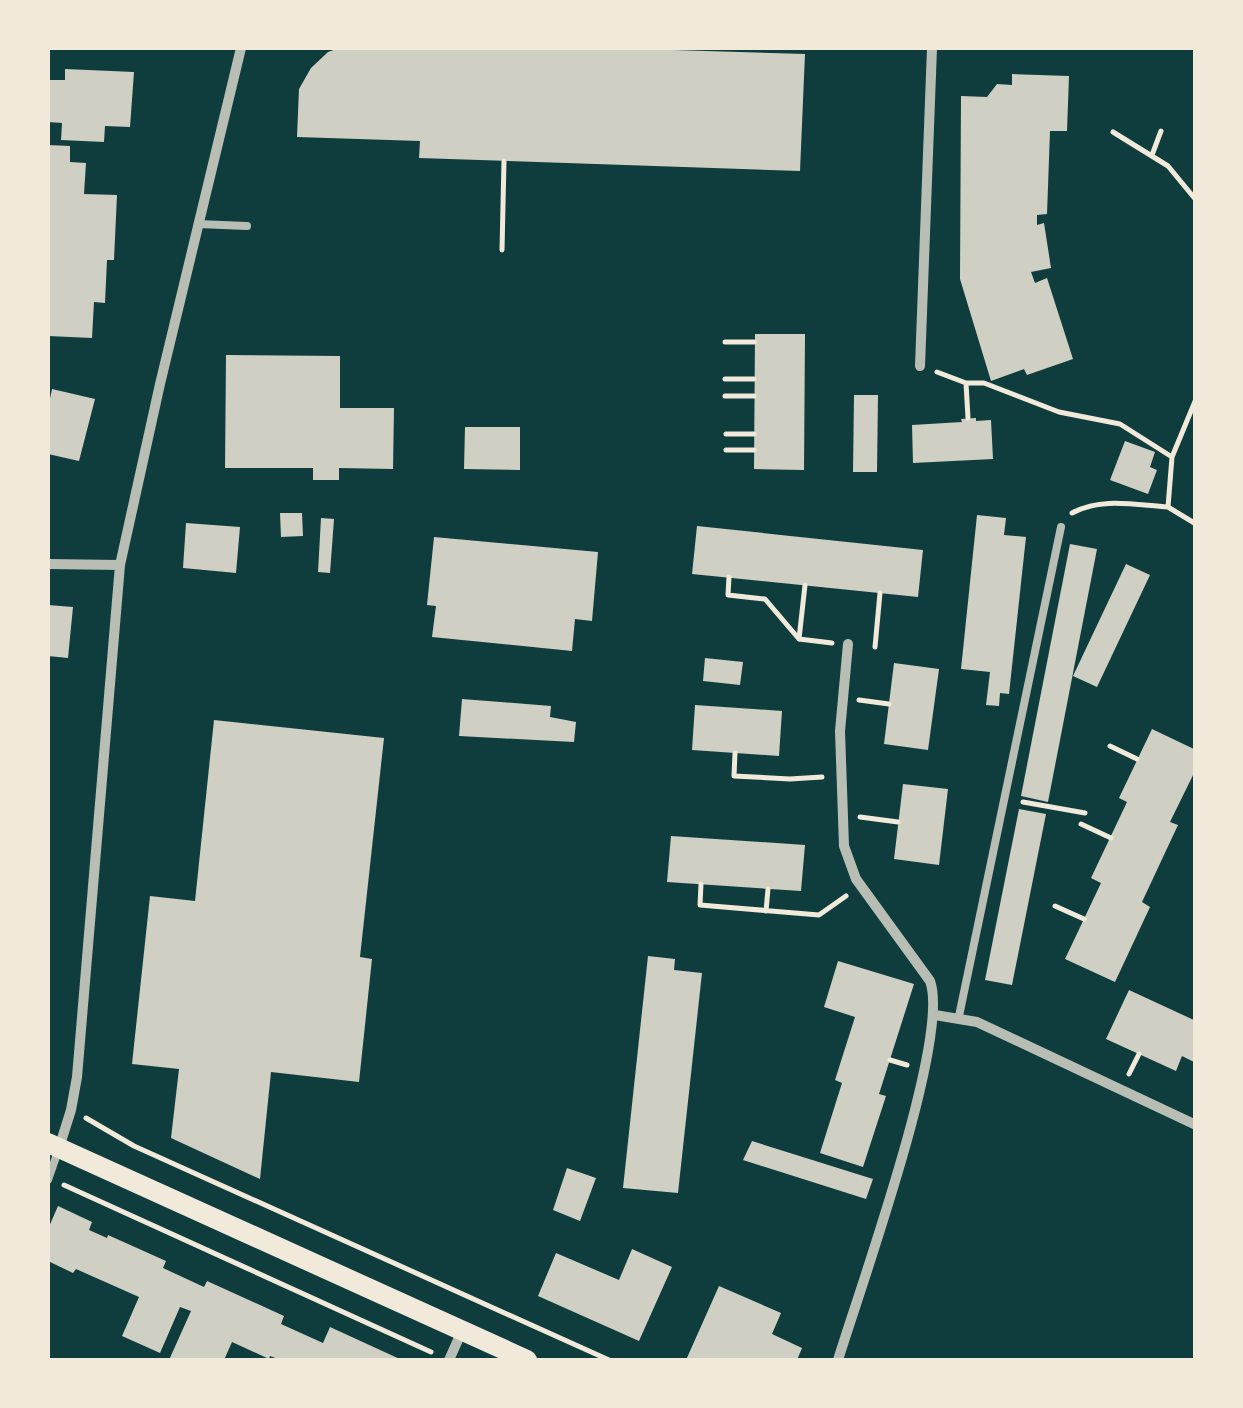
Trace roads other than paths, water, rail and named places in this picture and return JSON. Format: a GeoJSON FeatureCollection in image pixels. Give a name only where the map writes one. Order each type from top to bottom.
{"type":"FeatureCollection","features":[{"type":"Feature","properties":{"kind":"main road"},"geometry":{"type":"LineString","coordinates":[[53,1146],[526,1360]]}},
{"type":"Feature","properties":{"kind":"street"},"geometry":{"type":"LineString","coordinates":[[53,1146],[71,1110],[85,997],[120,565],[240,48]]}},
{"type":"Feature","properties":{"kind":"street"},"geometry":{"type":"LineString","coordinates":[[920,366],[932,48]]}},
{"type":"Feature","properties":{"kind":"street"},"geometry":{"type":"LineString","coordinates":[[48,564],[120,565]]}},
{"type":"Feature","properties":{"kind":"street"},"geometry":{"type":"LineString","coordinates":[[838,1360],[906,1139],[935,1014],[930,981],[849,866],[840,776],[848,644]]}},
{"type":"Feature","properties":{"kind":"street"},"geometry":{"type":"LineString","coordinates":[[935,1014],[978,1022],[1196,1125]]}},
{"type":"Feature","properties":{"kind":"street"},"geometry":{"type":"LineString","coordinates":[[449,1360],[462,1331]]}},
{"type":"Feature","properties":{"kind":"lane"},"geometry":{"type":"LineString","coordinates":[[198,224],[247,226]]}},
{"type":"Feature","properties":{"kind":"lane"},"geometry":{"type":"LineString","coordinates":[[959,1016],[1061,527]]}},
{"type":"Feature","properties":{"kind":"lane"},"geometry":{"type":"LineString","coordinates":[[48,1178],[53,1146]]}}]}
